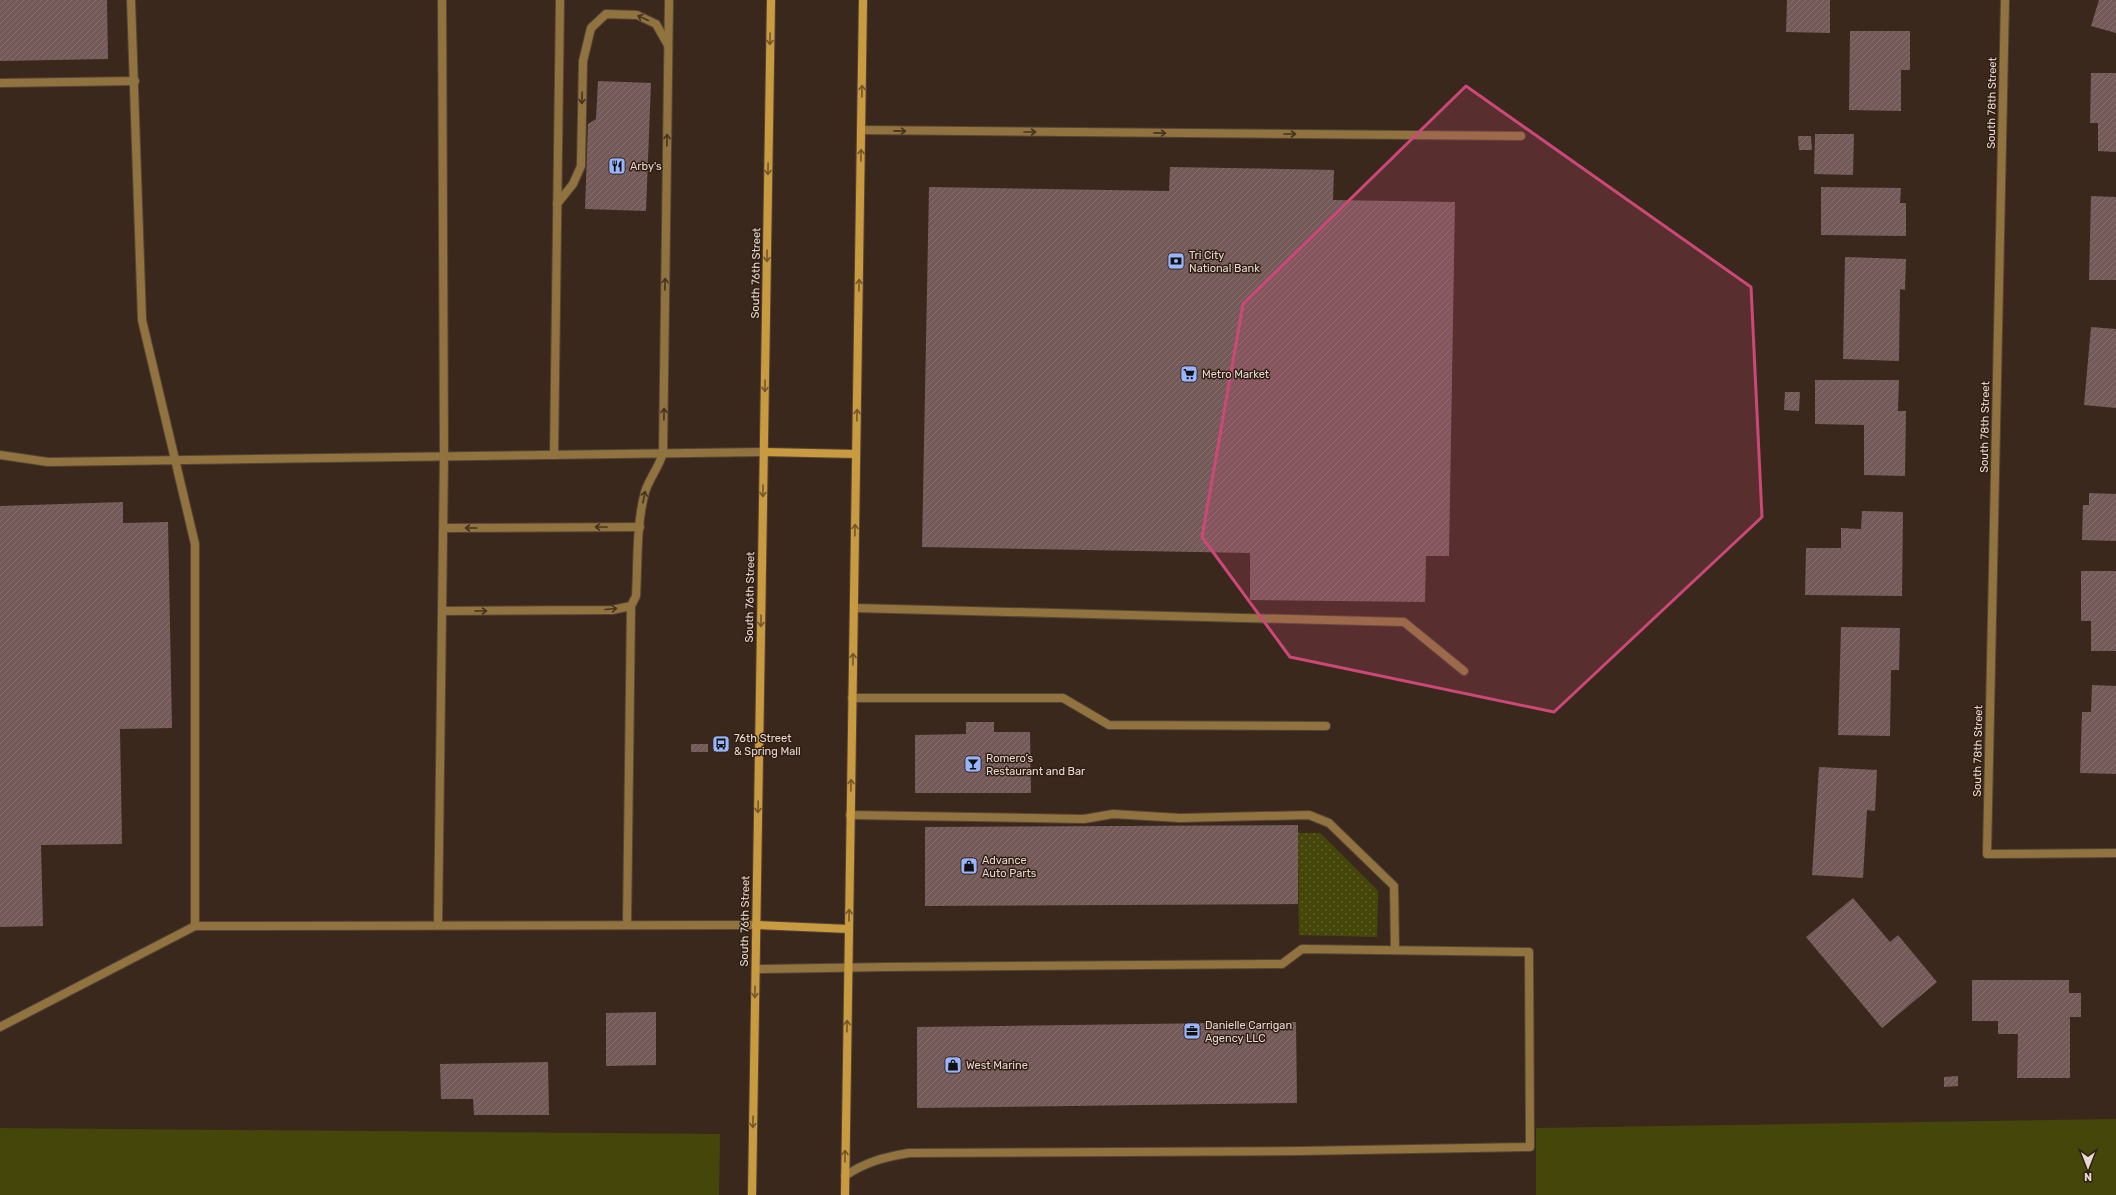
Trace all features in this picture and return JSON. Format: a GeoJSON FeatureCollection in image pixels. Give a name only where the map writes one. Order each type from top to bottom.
{"type":"FeatureCollection","features":[{"type":"Feature","properties":{"kind":"main road","name":"South 76th Street"},"geometry":{"type":"LineString","coordinates":[[752,1195],[771,0]]}},
{"type":"Feature","properties":{"kind":"main road"},"geometry":{"type":"LineString","coordinates":[[845,1195],[863,0]]}},
{"type":"Feature","properties":{"kind":"main road"},"geometry":{"type":"LineString","coordinates":[[764,452],[856,454]]}},
{"type":"Feature","properties":{"kind":"main road"},"geometry":{"type":"LineString","coordinates":[[756,925],[849,929]]}},
{"type":"Feature","properties":{"kind":"street"},"geometry":{"type":"LineString","coordinates":[[131,0],[135,81],[142,320],[196,544],[195,926]]}},
{"type":"Feature","properties":{"kind":"street"},"geometry":{"type":"LineString","coordinates":[[438,925],[444,528],[442,0]]}},
{"type":"Feature","properties":{"kind":"street"},"geometry":{"type":"LineString","coordinates":[[554,455],[560,0]]}},
{"type":"Feature","properties":{"kind":"street"},"geometry":{"type":"LineString","coordinates":[[627,925],[631,606],[636,596],[640,527],[646,491],[659,466],[663,453],[669,0]]}},
{"type":"Feature","properties":{"kind":"street","name":"South 78th Street"},"geometry":{"type":"LineString","coordinates":[[2005,0],[1987,854],[2116,853]]}},
{"type":"Feature","properties":{"kind":"street"},"geometry":{"type":"LineString","coordinates":[[557,204],[574,184],[581,166],[584,61],[591,28],[606,14],[637,15],[656,24],[668,45]]}},
{"type":"Feature","properties":{"kind":"street"},"geometry":{"type":"LineString","coordinates":[[0,83],[135,81]]}},
{"type":"Feature","properties":{"kind":"street"},"geometry":{"type":"LineString","coordinates":[[861,130],[1522,136]]}},
{"type":"Feature","properties":{"kind":"street"},"geometry":{"type":"LineString","coordinates":[[0,455],[48,462],[764,452]]}},
{"type":"Feature","properties":{"kind":"street"},"geometry":{"type":"LineString","coordinates":[[444,528],[640,527]]}},
{"type":"Feature","properties":{"kind":"street"},"geometry":{"type":"LineString","coordinates":[[442,611],[612,610],[631,606]]}},
{"type":"Feature","properties":{"kind":"street"},"geometry":{"type":"LineString","coordinates":[[854,608],[1404,622],[1464,671]]}},
{"type":"Feature","properties":{"kind":"street"},"geometry":{"type":"LineString","coordinates":[[852,698],[1063,698],[1109,725],[1326,726]]}},
{"type":"Feature","properties":{"kind":"street"},"geometry":{"type":"LineString","coordinates":[[850,815],[1084,819],[1113,814],[1180,818],[1309,815],[1329,823],[1394,886],[1395,950]]}},
{"type":"Feature","properties":{"kind":"street"},"geometry":{"type":"LineString","coordinates":[[0,1027],[195,926],[756,925]]}},
{"type":"Feature","properties":{"kind":"street"},"geometry":{"type":"LineString","coordinates":[[756,970],[1282,964],[1302,949],[1528,952],[1530,1147],[1292,1152],[909,1153],[882,1158],[860,1166],[845,1176]]}},
{"type":"Feature","properties":{"kind":"highlighted area"},"geometry":{"type":"Polygon","coordinates":[[[1466,86],[1751,287],[1762,517],[1554,712],[1290,657],[1202,537],[1243,304],[1466,86]]]}},
{"type":"Feature","properties":{"kind":"shaded area"},"geometry":{"type":"Polygon","coordinates":[[[1298,833],[1320,833],[1378,891],[1377,937],[1299,935],[1298,833]]]}},
{"type":"Feature","properties":{"kind":"shaded area"},"geometry":{"type":"Polygon","coordinates":[[[2116,1119],[2116,1195],[1536,1195],[1536,1128],[2116,1119]]]}},
{"type":"Feature","properties":{"kind":"shaded area"},"geometry":{"type":"Polygon","coordinates":[[[0,1128],[720,1134],[719,1195],[0,1195],[0,1128]]]}},
{"type":"Feature","properties":{"kind":"building"},"geometry":{"type":"Polygon","coordinates":[[[0,0],[107,0],[108,59],[0,61],[0,0]]]}},
{"type":"Feature","properties":{"kind":"building"},"geometry":{"type":"Polygon","coordinates":[[[1787,0],[1830,0],[1830,33],[1786,32],[1787,0]]]}},
{"type":"Feature","properties":{"kind":"building"},"geometry":{"type":"Polygon","coordinates":[[[2099,0],[2116,0],[2116,33],[2091,26],[2099,0]]]}},
{"type":"Feature","properties":{"kind":"building"},"geometry":{"type":"Polygon","coordinates":[[[1850,31],[1910,31],[1910,70],[1901,70],[1901,111],[1849,110],[1850,31]]]}},
{"type":"Feature","properties":{"kind":"building"},"geometry":{"type":"Polygon","coordinates":[[[2091,73],[2116,73],[2116,152],[2098,151],[2098,123],[2090,123],[2091,73]]]}},
{"type":"Feature","properties":{"kind":"building","name":"Arby's"},"geometry":{"type":"Polygon","coordinates":[[[598,81],[651,83],[646,211],[585,209],[588,124],[596,119],[598,81]]]}},
{"type":"Feature","properties":{"kind":"building"},"geometry":{"type":"Polygon","coordinates":[[[1815,134],[1854,134],[1853,175],[1814,174],[1815,134]]]}},
{"type":"Feature","properties":{"kind":"building"},"geometry":{"type":"Polygon","coordinates":[[[1798,136],[1811,136],[1812,150],[1799,150],[1798,136]]]}},
{"type":"Feature","properties":{"kind":"building","name":"Metro Market"},"geometry":{"type":"Polygon","coordinates":[[[1170,167],[1334,170],[1333,200],[1455,202],[1449,556],[1426,556],[1425,602],[1250,600],[1250,553],[922,547],[929,187],[1169,191],[1170,167]]]}},
{"type":"Feature","properties":{"kind":"building"},"geometry":{"type":"Polygon","coordinates":[[[1821,187],[1901,188],[1900,203],[1906,203],[1906,236],[1821,235],[1821,187]]]}},
{"type":"Feature","properties":{"kind":"building"},"geometry":{"type":"Polygon","coordinates":[[[2091,196],[2116,197],[2116,280],[2089,280],[2091,196]]]}},
{"type":"Feature","properties":{"kind":"building"},"geometry":{"type":"Polygon","coordinates":[[[1845,257],[1906,259],[1905,290],[1900,289],[1899,361],[1843,359],[1845,257]]]}},
{"type":"Feature","properties":{"kind":"building"},"geometry":{"type":"Polygon","coordinates":[[[2091,327],[2116,329],[2116,408],[2084,405],[2091,327]]]}},
{"type":"Feature","properties":{"kind":"building"},"geometry":{"type":"Polygon","coordinates":[[[1815,380],[1899,380],[1898,411],[1906,411],[1905,476],[1864,475],[1864,425],[1815,424],[1815,380]]]}},
{"type":"Feature","properties":{"kind":"building"},"geometry":{"type":"Polygon","coordinates":[[[1785,392],[1800,392],[1799,411],[1784,410],[1785,392]]]}},
{"type":"Feature","properties":{"kind":"building"},"geometry":{"type":"Polygon","coordinates":[[[2089,493],[2116,494],[2116,541],[2082,540],[2083,505],[2089,505],[2089,493]]]}},
{"type":"Feature","properties":{"kind":"building"},"geometry":{"type":"Polygon","coordinates":[[[123,502],[123,523],[168,522],[172,728],[120,729],[122,844],[41,845],[43,926],[0,927],[0,506],[123,502]]]}},
{"type":"Feature","properties":{"kind":"building"},"geometry":{"type":"Polygon","coordinates":[[[1862,511],[1903,512],[1902,596],[1805,595],[1806,548],[1841,548],[1841,528],[1861,529],[1862,511]]]}},
{"type":"Feature","properties":{"kind":"building"},"geometry":{"type":"Polygon","coordinates":[[[2081,571],[2116,571],[2116,651],[2091,651],[2091,621],[2081,621],[2081,571]]]}},
{"type":"Feature","properties":{"kind":"building"},"geometry":{"type":"Polygon","coordinates":[[[1841,627],[1900,628],[1899,670],[1891,670],[1890,736],[1838,735],[1841,627]]]}},
{"type":"Feature","properties":{"kind":"building"},"geometry":{"type":"Polygon","coordinates":[[[2092,685],[2116,686],[2116,774],[2080,773],[2082,712],[2091,712],[2092,685]]]}},
{"type":"Feature","properties":{"kind":"building","name":"Romero’s Restaurant and Bar"},"geometry":{"type":"Polygon","coordinates":[[[966,722],[994,722],[994,732],[1030,732],[1031,793],[915,793],[915,735],[966,734],[966,722]]]}},
{"type":"Feature","properties":{"kind":"building"},"geometry":{"type":"Polygon","coordinates":[[[691,744],[708,744],[708,752],[691,752],[691,744]]]}},
{"type":"Feature","properties":{"kind":"building"},"geometry":{"type":"Polygon","coordinates":[[[1819,767],[1877,770],[1875,811],[1867,810],[1863,878],[1812,875],[1819,767]]]}},
{"type":"Feature","properties":{"kind":"building"},"geometry":{"type":"Polygon","coordinates":[[[1298,825],[1298,904],[925,906],[925,827],[1298,825]]]}},
{"type":"Feature","properties":{"kind":"building"},"geometry":{"type":"Polygon","coordinates":[[[1853,898],[1890,942],[1898,935],[1937,982],[1882,1028],[1806,937],[1853,898]]]}},
{"type":"Feature","properties":{"kind":"building"},"geometry":{"type":"Polygon","coordinates":[[[1972,980],[2069,980],[2069,993],[2081,993],[2081,1017],[2070,1017],[2070,1078],[2017,1078],[2018,1034],[1998,1034],[1998,1021],[1972,1021],[1972,980]]]}},
{"type":"Feature","properties":{"kind":"building"},"geometry":{"type":"Polygon","coordinates":[[[656,1012],[656,1065],[606,1066],[606,1013],[656,1012]]]}},
{"type":"Feature","properties":{"kind":"building"},"geometry":{"type":"Polygon","coordinates":[[[1296,1022],[1297,1103],[917,1108],[917,1027],[1296,1022]]]}},
{"type":"Feature","properties":{"kind":"building"},"geometry":{"type":"Polygon","coordinates":[[[548,1062],[549,1115],[474,1115],[473,1099],[441,1099],[440,1064],[548,1062]]]}},
{"type":"Feature","properties":{"kind":"building"},"geometry":{"type":"Polygon","coordinates":[[[1958,1076],[1958,1086],[1944,1087],[1944,1077],[1958,1076]]]}},
{"type":"Feature","properties":{"kind":"place","name":"Arby's"},"geometry":{"type":"Point","coordinates":[617,166]}},
{"type":"Feature","properties":{"kind":"place","name":"Tri City National Bank"},"geometry":{"type":"Point","coordinates":[1176,261]}},
{"type":"Feature","properties":{"kind":"place","name":"Metro Market"},"geometry":{"type":"Point","coordinates":[1189,374]}},
{"type":"Feature","properties":{"kind":"place","name":"76th Street & Spring Mall"},"geometry":{"type":"Point","coordinates":[721,744]}},
{"type":"Feature","properties":{"kind":"place","name":"Romero’s Restaurant and Bar"},"geometry":{"type":"Point","coordinates":[973,764]}},
{"type":"Feature","properties":{"kind":"place","name":"Advance Auto Parts"},"geometry":{"type":"Point","coordinates":[969,866]}},
{"type":"Feature","properties":{"kind":"place","name":"Danielle Carrigan Agency LLC"},"geometry":{"type":"Point","coordinates":[1192,1031]}},
{"type":"Feature","properties":{"kind":"place","name":"West Marine"},"geometry":{"type":"Point","coordinates":[953,1065]}}]}
